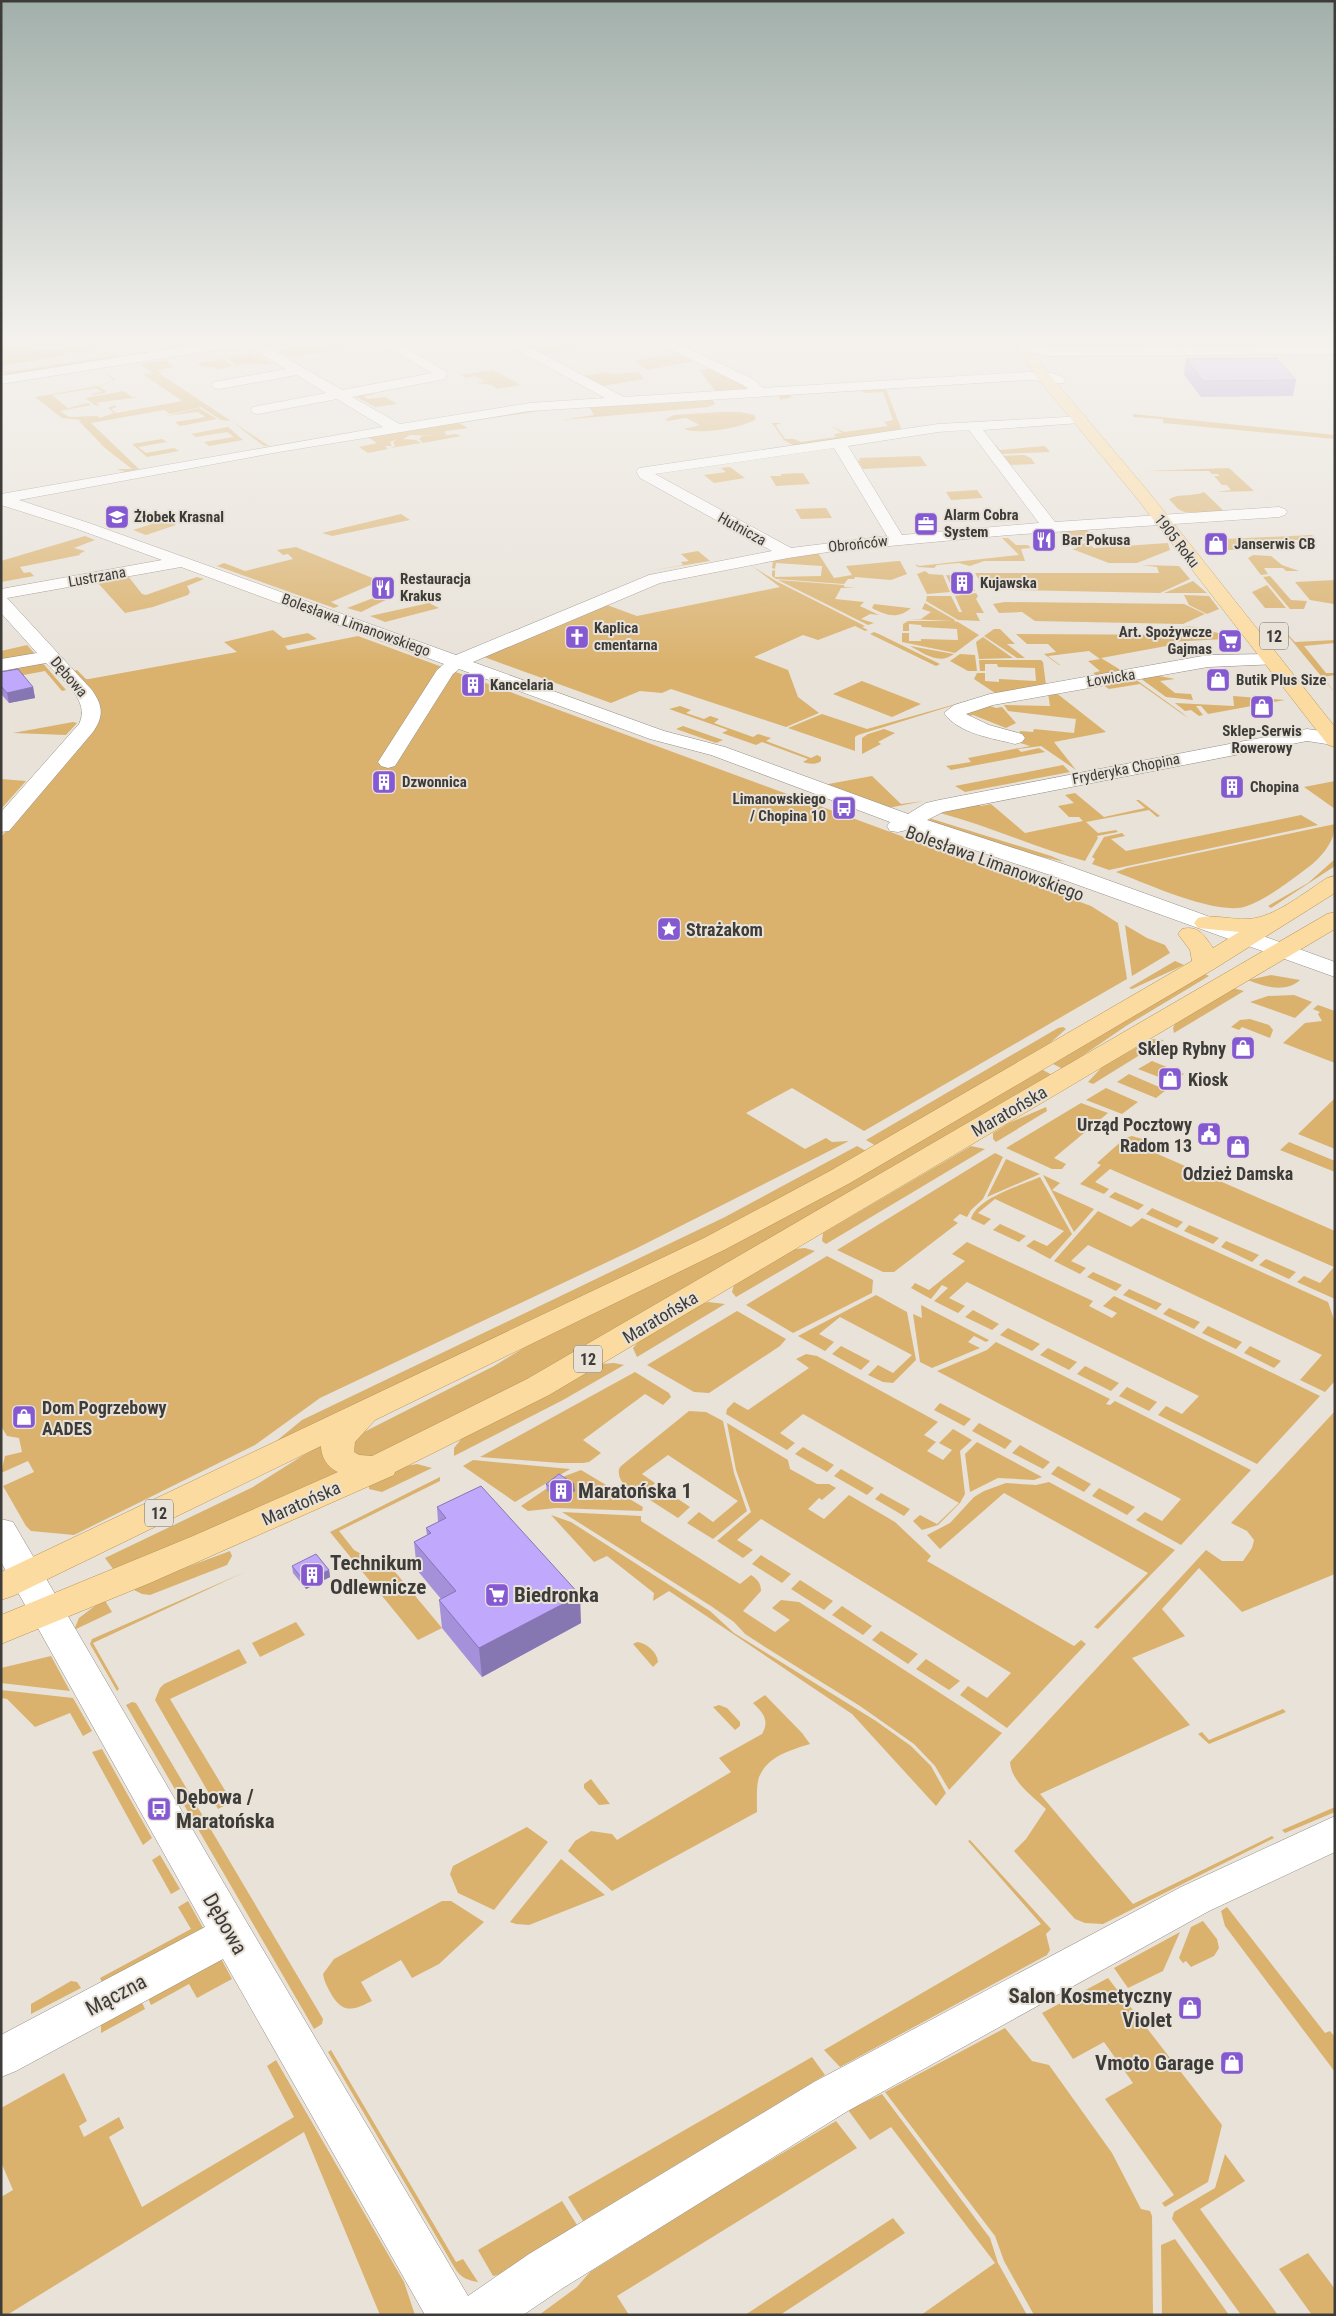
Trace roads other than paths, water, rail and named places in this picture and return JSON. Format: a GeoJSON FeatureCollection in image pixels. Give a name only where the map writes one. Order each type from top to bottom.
{"type":"FeatureCollection","features":[{"type":"Feature","properties":{"kind":"main road","name":"1905 Roku"},"geometry":{"type":"LineString","coordinates":[[1106,448],[1167,518],[1254,611],[1304,674]]}},
{"type":"Feature","properties":{"kind":"main road","name":"1905 Roku"},"geometry":{"type":"LineString","coordinates":[[1112,448],[1167,518],[1272,660],[1324,735]]}},
{"type":"Feature","properties":{"kind":"main road","name":"12"},"geometry":{"type":"LineString","coordinates":[[1238,943],[1335,883]]}},
{"type":"Feature","properties":{"kind":"main road","name":"12"},"geometry":{"type":"LineString","coordinates":[[1272,956],[1335,919]]}},
{"type":"Feature","properties":{"kind":"main road"},"geometry":{"type":"LineString","coordinates":[[1205,964],[1198,929],[1248,926],[1274,921]]}},
{"type":"Feature","properties":{"kind":"main road","name":"Maratońska"},"geometry":{"type":"LineString","coordinates":[[14,1581],[378,1407],[756,1222],[840,1177],[1032,1066],[1238,943]]}},
{"type":"Feature","properties":{"kind":"main road","name":"Maratońska"},"geometry":{"type":"LineString","coordinates":[[1,1630],[224,1537],[382,1467],[565,1372],[1272,956]]}},
{"type":"Feature","properties":{"kind":"main road"},"geometry":{"type":"LineString","coordinates":[[1032,1066],[1053,1068],[1061,1074],[1063,1080]]}},
{"type":"Feature","properties":{"kind":"main road"},"geometry":{"type":"LineString","coordinates":[[378,1407],[348,1427],[340,1437],[337,1450],[338,1456],[349,1466],[366,1469],[382,1467]]}},
{"type":"Feature","properties":{"kind":"street"},"geometry":{"type":"LineString","coordinates":[[4,497],[282,448]]}},
{"type":"Feature","properties":{"kind":"street","name":"Hutnicza"},"geometry":{"type":"LineString","coordinates":[[788,553],[645,475],[644,471],[795,448]]}},
{"type":"Feature","properties":{"kind":"street"},"geometry":{"type":"LineString","coordinates":[[842,448],[898,541]]}},
{"type":"Feature","properties":{"kind":"street"},"geometry":{"type":"LineString","coordinates":[[990,448],[1050,527]]}},
{"type":"Feature","properties":{"kind":"street","name":"Bolesława Limanowskiego"},"geometry":{"type":"LineString","coordinates":[[4,497],[453,665],[657,735],[686,749],[904,819],[1272,956],[1335,987]]}},
{"type":"Feature","properties":{"kind":"street","name":"Obrońców"},"geometry":{"type":"LineString","coordinates":[[453,665],[654,579],[788,553],[1050,527],[1279,512]]}},
{"type":"Feature","properties":{"kind":"street","name":"Lustrzana"},"geometry":{"type":"LineString","coordinates":[[5,598],[182,562]]}},
{"type":"Feature","properties":{"kind":"street","name":"Dębowa"},"geometry":{"type":"LineString","coordinates":[[1,826],[86,728],[92,717],[93,706],[5,598]]}},
{"type":"Feature","properties":{"kind":"street"},"geometry":{"type":"LineString","coordinates":[[1,665],[52,656]]}},
{"type":"Feature","properties":{"kind":"street","name":"Łowicka"},"geometry":{"type":"LineString","coordinates":[[1015,738],[989,731],[965,721],[954,713],[961,708],[990,700],[1202,662],[1272,660]]}},
{"type":"Feature","properties":{"kind":"street"},"geometry":{"type":"LineString","coordinates":[[388,762],[446,670],[453,665]]}},
{"type":"Feature","properties":{"kind":"street","name":"Fryderyka Chopina"},"geometry":{"type":"LineString","coordinates":[[904,819],[940,806],[1324,735]]}},
{"type":"Feature","properties":{"kind":"street","name":"Bolesława Limanowskiego"},"geometry":{"type":"LineString","coordinates":[[1272,956],[1335,970]]}},
{"type":"Feature","properties":{"kind":"street","name":"Dębowa"},"geometry":{"type":"LineString","coordinates":[[1,1531],[14,1581],[48,1611],[230,1934],[452,2315]]}},
{"type":"Feature","properties":{"kind":"street"},"geometry":{"type":"LineString","coordinates":[[481,2315],[546,2271],[830,2097],[1187,1904],[1335,1833]]}},
{"type":"Feature","properties":{"kind":"street","name":"Mączna"},"geometry":{"type":"LineString","coordinates":[[1,2056],[230,1934]]}},
{"type":"Feature","properties":{"kind":"place","name":"Żłobek Krasnal"},"geometry":{"type":"Point","coordinates":[117,517]}},
{"type":"Feature","properties":{"kind":"place","name":"Alarm Cobra System"},"geometry":{"type":"Point","coordinates":[926,524]}},
{"type":"Feature","properties":{"kind":"place","name":"Bar Pokusa"},"geometry":{"type":"Point","coordinates":[1044,540]}},
{"type":"Feature","properties":{"kind":"place","name":"Janserwis CB"},"geometry":{"type":"Point","coordinates":[1216,544]}},
{"type":"Feature","properties":{"kind":"place","name":"Kujawska"},"geometry":{"type":"Point","coordinates":[962,583]}},
{"type":"Feature","properties":{"kind":"place","name":"Restauracja Krakus"},"geometry":{"type":"Point","coordinates":[383,588]}},
{"type":"Feature","properties":{"kind":"place","name":"Kaplica cmentarna"},"geometry":{"type":"Point","coordinates":[577,637]}},
{"type":"Feature","properties":{"kind":"place","name":"Art. Spożywcze Gajmas"},"geometry":{"type":"Point","coordinates":[1230,641]}},
{"type":"Feature","properties":{"kind":"place","name":"Butik Plus Size"},"geometry":{"type":"Point","coordinates":[1218,680]}},
{"type":"Feature","properties":{"kind":"place","name":"Kancelaria"},"geometry":{"type":"Point","coordinates":[473,685]}},
{"type":"Feature","properties":{"kind":"place","name":"Sklep-Serwis Rowerowy"},"geometry":{"type":"Point","coordinates":[1262,707]}},
{"type":"Feature","properties":{"kind":"place","name":"Dzwonnica"},"geometry":{"type":"Point","coordinates":[384,782]}},
{"type":"Feature","properties":{"kind":"place","name":"Chopina"},"geometry":{"type":"Point","coordinates":[1232,787]}},
{"type":"Feature","properties":{"kind":"place","name":"Limanowskiego / Chopina 10"},"geometry":{"type":"Point","coordinates":[844,808]}},
{"type":"Feature","properties":{"kind":"place","name":"Strażakom"},"geometry":{"type":"Point","coordinates":[669,929]}},
{"type":"Feature","properties":{"kind":"place","name":"Sklep Rybny"},"geometry":{"type":"Point","coordinates":[1243,1048]}},
{"type":"Feature","properties":{"kind":"place","name":"Kiosk"},"geometry":{"type":"Point","coordinates":[1170,1079]}},
{"type":"Feature","properties":{"kind":"place","name":"Urząd Pocztowy Radom 13"},"geometry":{"type":"Point","coordinates":[1209,1134]}},
{"type":"Feature","properties":{"kind":"place","name":"Odzież Damska"},"geometry":{"type":"Point","coordinates":[1238,1147]}},
{"type":"Feature","properties":{"kind":"place","name":"Dom Pogrzebowy AADES"},"geometry":{"type":"Point","coordinates":[24,1417]}},
{"type":"Feature","properties":{"kind":"place","name":"Maratońska 1"},"geometry":{"type":"Point","coordinates":[561,1491]}},
{"type":"Feature","properties":{"kind":"place","name":"Technikum Odlewnicze"},"geometry":{"type":"Point","coordinates":[312,1575]}},
{"type":"Feature","properties":{"kind":"place","name":"Biedronka"},"geometry":{"type":"Point","coordinates":[497,1595]}},
{"type":"Feature","properties":{"kind":"place","name":"Dębowa / Maratońska"},"geometry":{"type":"Point","coordinates":[159,1809]}},
{"type":"Feature","properties":{"kind":"place","name":"Salon Kosmetyczny Violet"},"geometry":{"type":"Point","coordinates":[1190,2008]}},
{"type":"Feature","properties":{"kind":"place","name":"Vmoto Garage"},"geometry":{"type":"Point","coordinates":[1232,2063]}}]}
